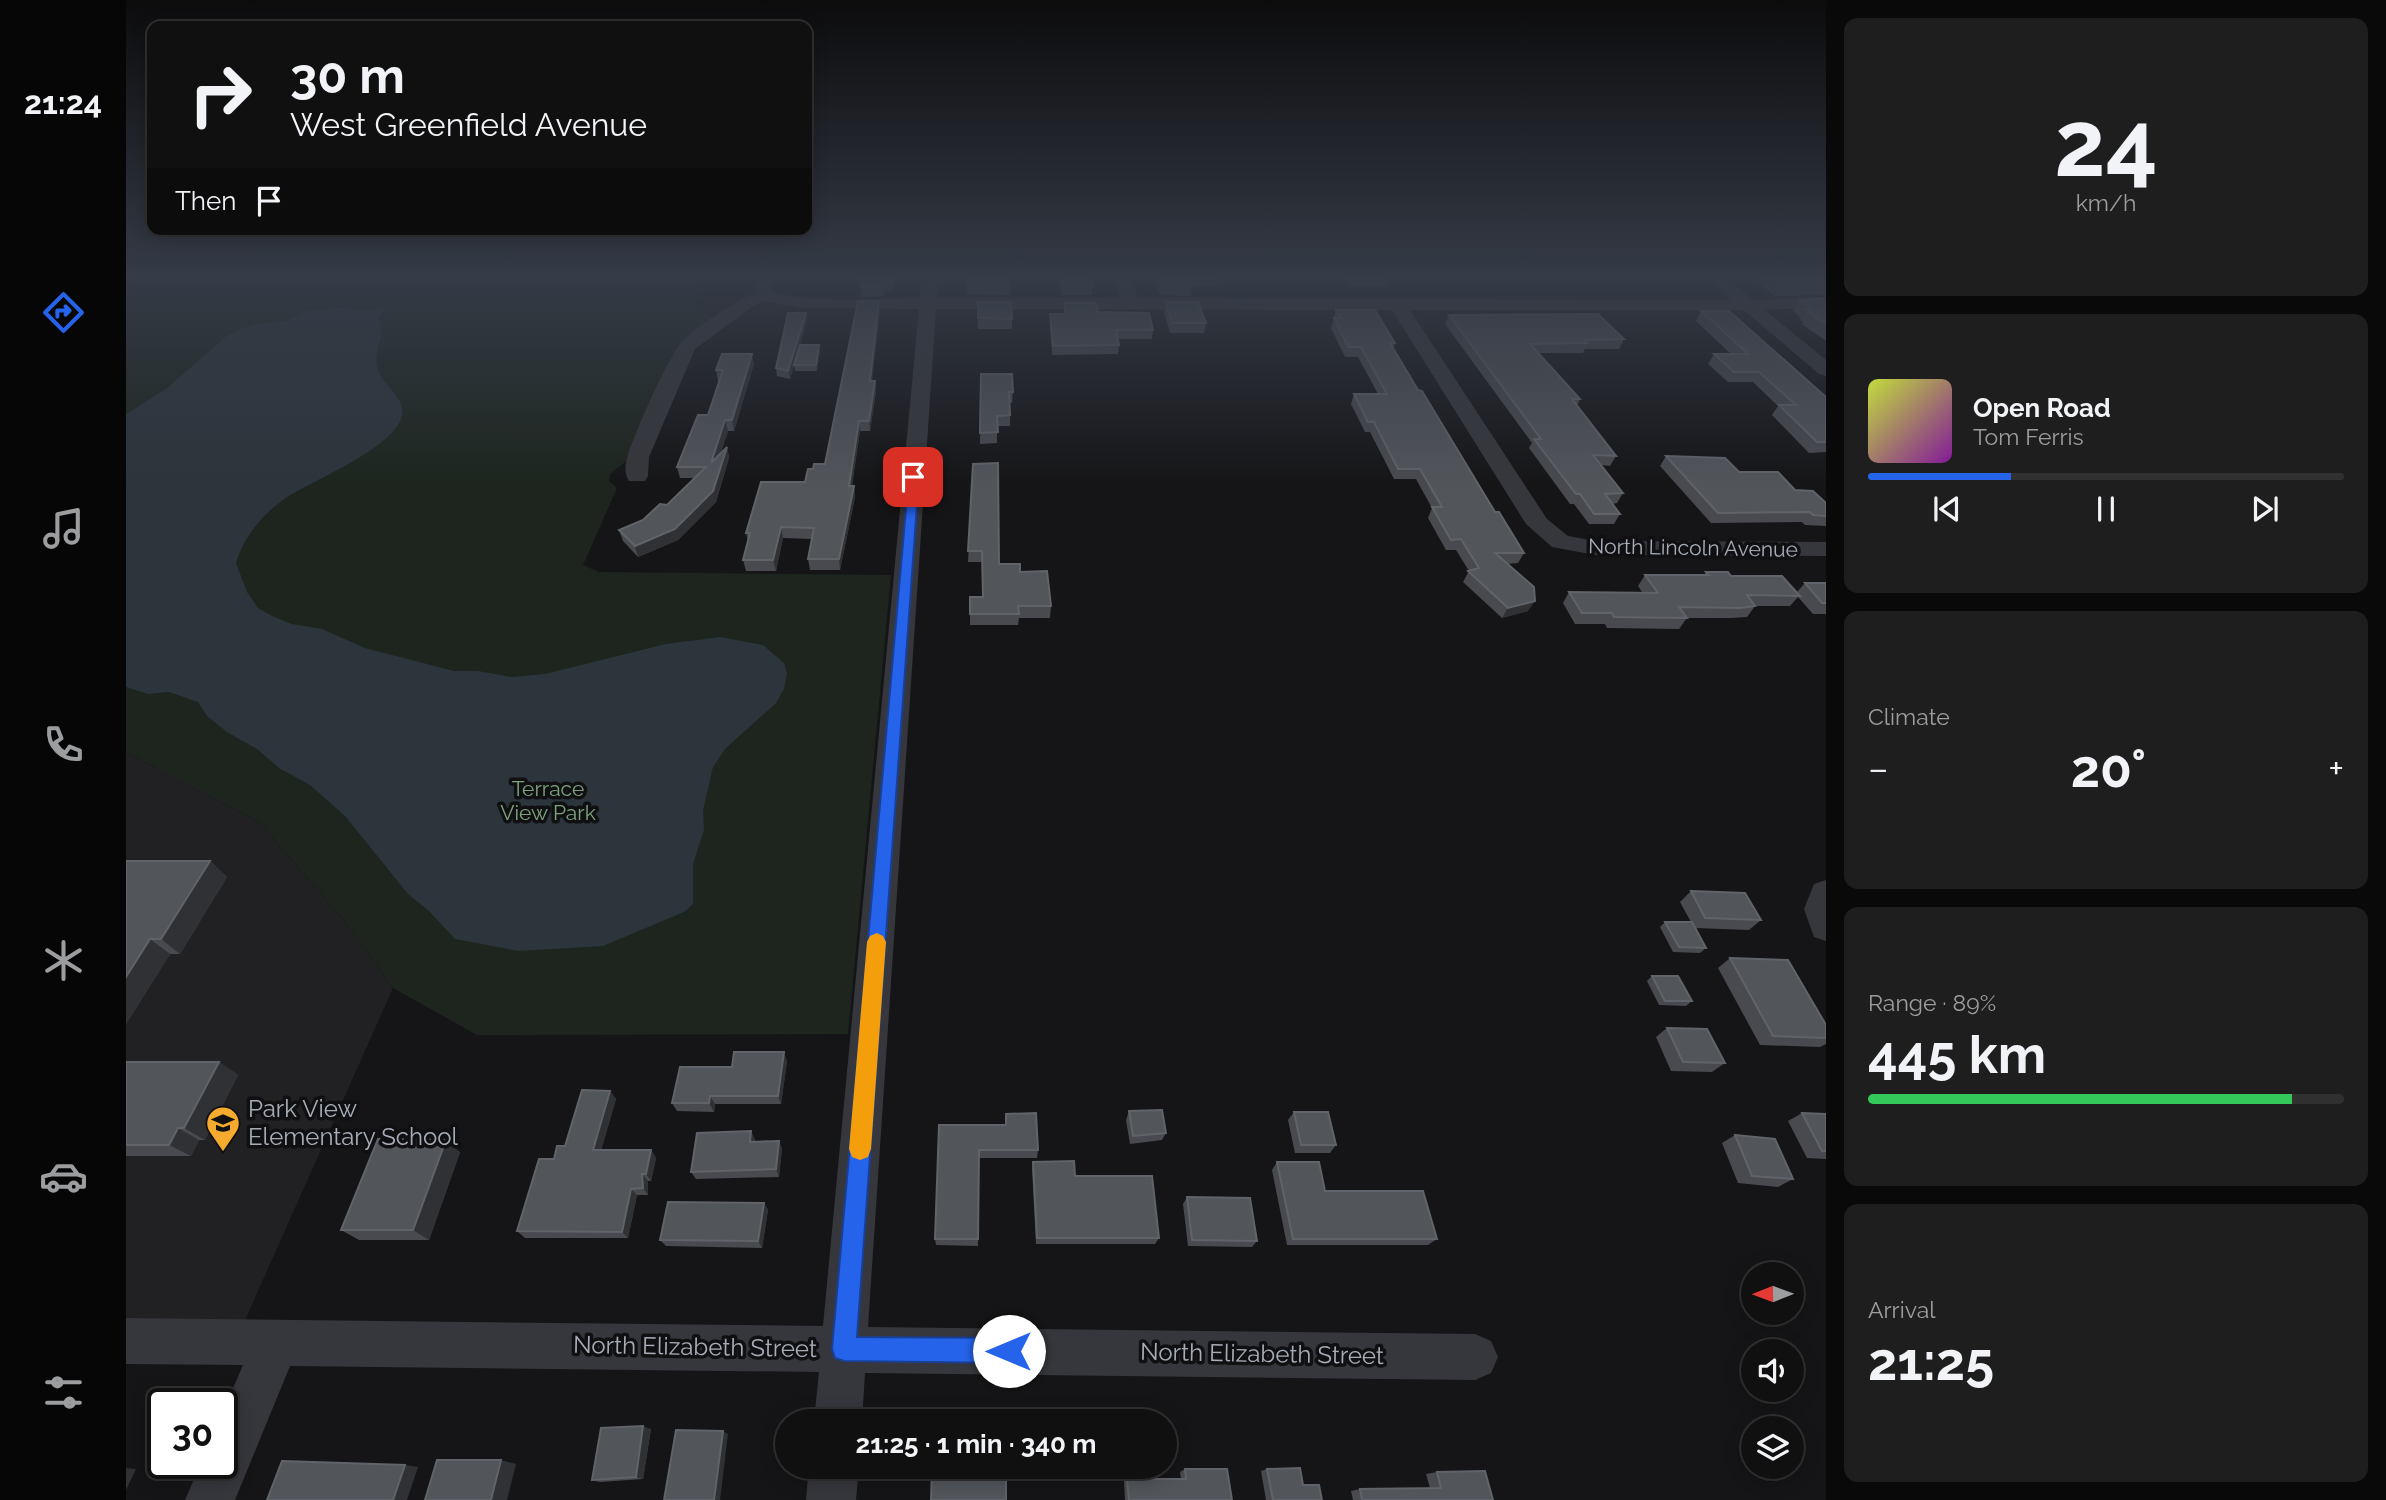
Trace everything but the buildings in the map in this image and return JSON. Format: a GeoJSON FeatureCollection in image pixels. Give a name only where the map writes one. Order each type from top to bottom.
{"type":"FeatureCollection","features":[{"type":"Feature","properties":{"kind":"street"},"geometry":{"type":"LineString","coordinates":[[637,476],[638,457],[684,352],[690,346]]}},
{"type":"Feature","properties":{"kind":"street"},"geometry":{"type":"LineString","coordinates":[[839,1409],[924,346]]}},
{"type":"Feature","properties":{"kind":"street","name":"North Lincoln Avenue"},"geometry":{"type":"LineString","coordinates":[[1424,346],[1538,524],[1561,542],[1595,548],[1826,549]]}},
{"type":"Feature","properties":{"kind":"street"},"geometry":{"type":"LineString","coordinates":[[1797,346],[1826,370]]}},
{"type":"Feature","properties":{"kind":"street","name":"North Elizabeth Street"},"geometry":{"type":"LineString","coordinates":[[126,1341],[1475,1357]]}},
{"type":"Feature","properties":{"kind":"street"},"geometry":{"type":"LineString","coordinates":[[210,1500],[277,1342]]}},
{"type":"Feature","properties":{"kind":"street"},"geometry":{"type":"LineString","coordinates":[[831,1500],[833,1479]]}},
{"type":"Feature","properties":{"kind":"shaded area"},"geometry":{"type":"Polygon","coordinates":[[[215,346],[379,346],[376,362],[378,368],[401,403],[402,415],[396,427],[385,440],[369,451],[283,500],[260,520],[243,545],[236,563],[247,592],[258,608],[272,616],[292,624],[322,629],[365,648],[454,671],[478,671],[512,677],[545,674],[666,644],[720,637],[763,645],[784,663],[787,673],[784,689],[776,703],[725,749],[713,767],[703,811],[704,830],[693,864],[693,904],[684,912],[603,946],[519,951],[455,939],[429,911],[408,894],[345,816],[310,785],[279,768],[257,749],[227,732],[207,716],[198,702],[169,692],[148,694],[126,687],[126,414],[167,388],[215,346]]]}},
{"type":"Feature","properties":{"kind":"shaded area","name":"Park View Elementary School"},"geometry":{"type":"Polygon","coordinates":[[[126,752],[259,822],[348,925],[393,988],[242,1327],[126,1318],[126,752]]]}},
{"type":"Feature","properties":{"kind":"green space","name":"Terrace View Park"},"geometry":{"type":"Polygon","coordinates":[[[126,346],[689,346],[629,459],[610,474],[609,481],[617,488],[583,565],[599,572],[891,575],[848,1034],[477,1035],[393,988],[348,925],[259,822],[126,752],[126,346]]]}},
{"type":"Feature","properties":{"kind":"slow traffic"},"geometry":{"type":"LineString","coordinates":[[860,1149],[877,942]]}},
{"type":"Feature","properties":{"kind":"place","name":"Park View Elementary School"},"geometry":{"type":"Point","coordinates":[223,1153]}},
{"type":"Feature","properties":{"kind":"route"},"geometry":{"type":"LineString","coordinates":[[913,477],[844,1349],[1009,1351]]}}]}
